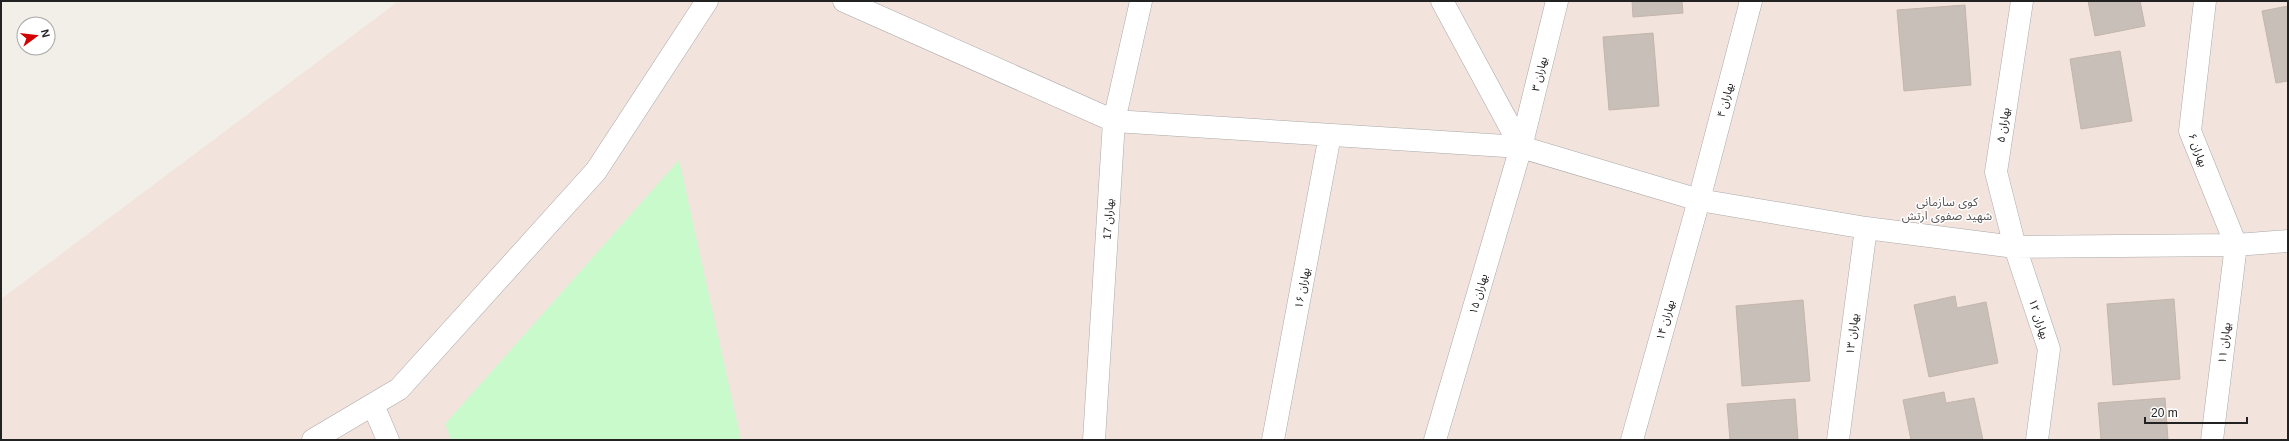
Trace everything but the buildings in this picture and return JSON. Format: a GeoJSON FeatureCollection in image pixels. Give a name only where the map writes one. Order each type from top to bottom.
{"type":"FeatureCollection","features":[{"type":"Feature","properties":{"kind":"street"},"geometry":{"type":"LineString","coordinates":[[313,440],[399,389],[596,171],[707,1]]}},
{"type":"Feature","properties":{"kind":"street"},"geometry":{"type":"LineString","coordinates":[[844,1],[1114,121],[1521,147],[1700,200],[1866,228],[2015,247],[2236,245],[2288,241]]}},
{"type":"Feature","properties":{"kind":"street","name":"بهاران 17"},"geometry":{"type":"LineString","coordinates":[[1094,440],[1114,121],[1141,1]]}},
{"type":"Feature","properties":{"kind":"street"},"geometry":{"type":"LineString","coordinates":[[1442,1],[1521,147]]}},
{"type":"Feature","properties":{"kind":"street","name":"بهاران ۳"},"geometry":{"type":"LineString","coordinates":[[1521,147],[1558,1]]}},
{"type":"Feature","properties":{"kind":"street","name":"بهاران ۴"},"geometry":{"type":"LineString","coordinates":[[1700,200],[1751,1]]}},
{"type":"Feature","properties":{"kind":"street","name":"بهاران ۵"},"geometry":{"type":"LineString","coordinates":[[2015,247],[1996,172],[2022,1]]}},
{"type":"Feature","properties":{"kind":"street","name":"بهاران ۶"},"geometry":{"type":"LineString","coordinates":[[2205,1],[2190,131],[2236,245]]}},
{"type":"Feature","properties":{"kind":"street","name":"بهاران ۱۶"},"geometry":{"type":"LineString","coordinates":[[1273,440],[1330,135]]}},
{"type":"Feature","properties":{"kind":"street","name":"بهاران ۱۵"},"geometry":{"type":"LineString","coordinates":[[1435,440],[1521,147]]}},
{"type":"Feature","properties":{"kind":"street","name":"بهاران ۱۴"},"geometry":{"type":"LineString","coordinates":[[1632,440],[1700,200]]}},
{"type":"Feature","properties":{"kind":"street","name":"بهاران ۱۳"},"geometry":{"type":"LineString","coordinates":[[1838,440],[1866,228]]}},
{"type":"Feature","properties":{"kind":"street","name":"بهاران ۱۱"},"geometry":{"type":"LineString","coordinates":[[2212,440],[2236,245]]}},
{"type":"Feature","properties":{"kind":"street","name":"بهاران ۱۲"},"geometry":{"type":"LineString","coordinates":[[2015,247],[2048,349],[2037,440]]}},
{"type":"Feature","properties":{"kind":"street"},"geometry":{"type":"LineString","coordinates":[[373,405],[388,440]]}},
{"type":"Feature","properties":{"kind":"shaded area"},"geometry":{"type":"Polygon","coordinates":[[[405,1],[2288,1],[2288,440],[1,440],[1,299],[396,3],[405,1]]]}},
{"type":"Feature","properties":{"kind":"green space"},"geometry":{"type":"Polygon","coordinates":[[[679,160],[741,440],[451,440],[445,424],[679,160]]]}},
{"type":"Feature","properties":{"kind":"district","name":"کوی سازمانی شهید صفوی ارتش"},"geometry":{"type":"Point","coordinates":[1947,209]}}]}
